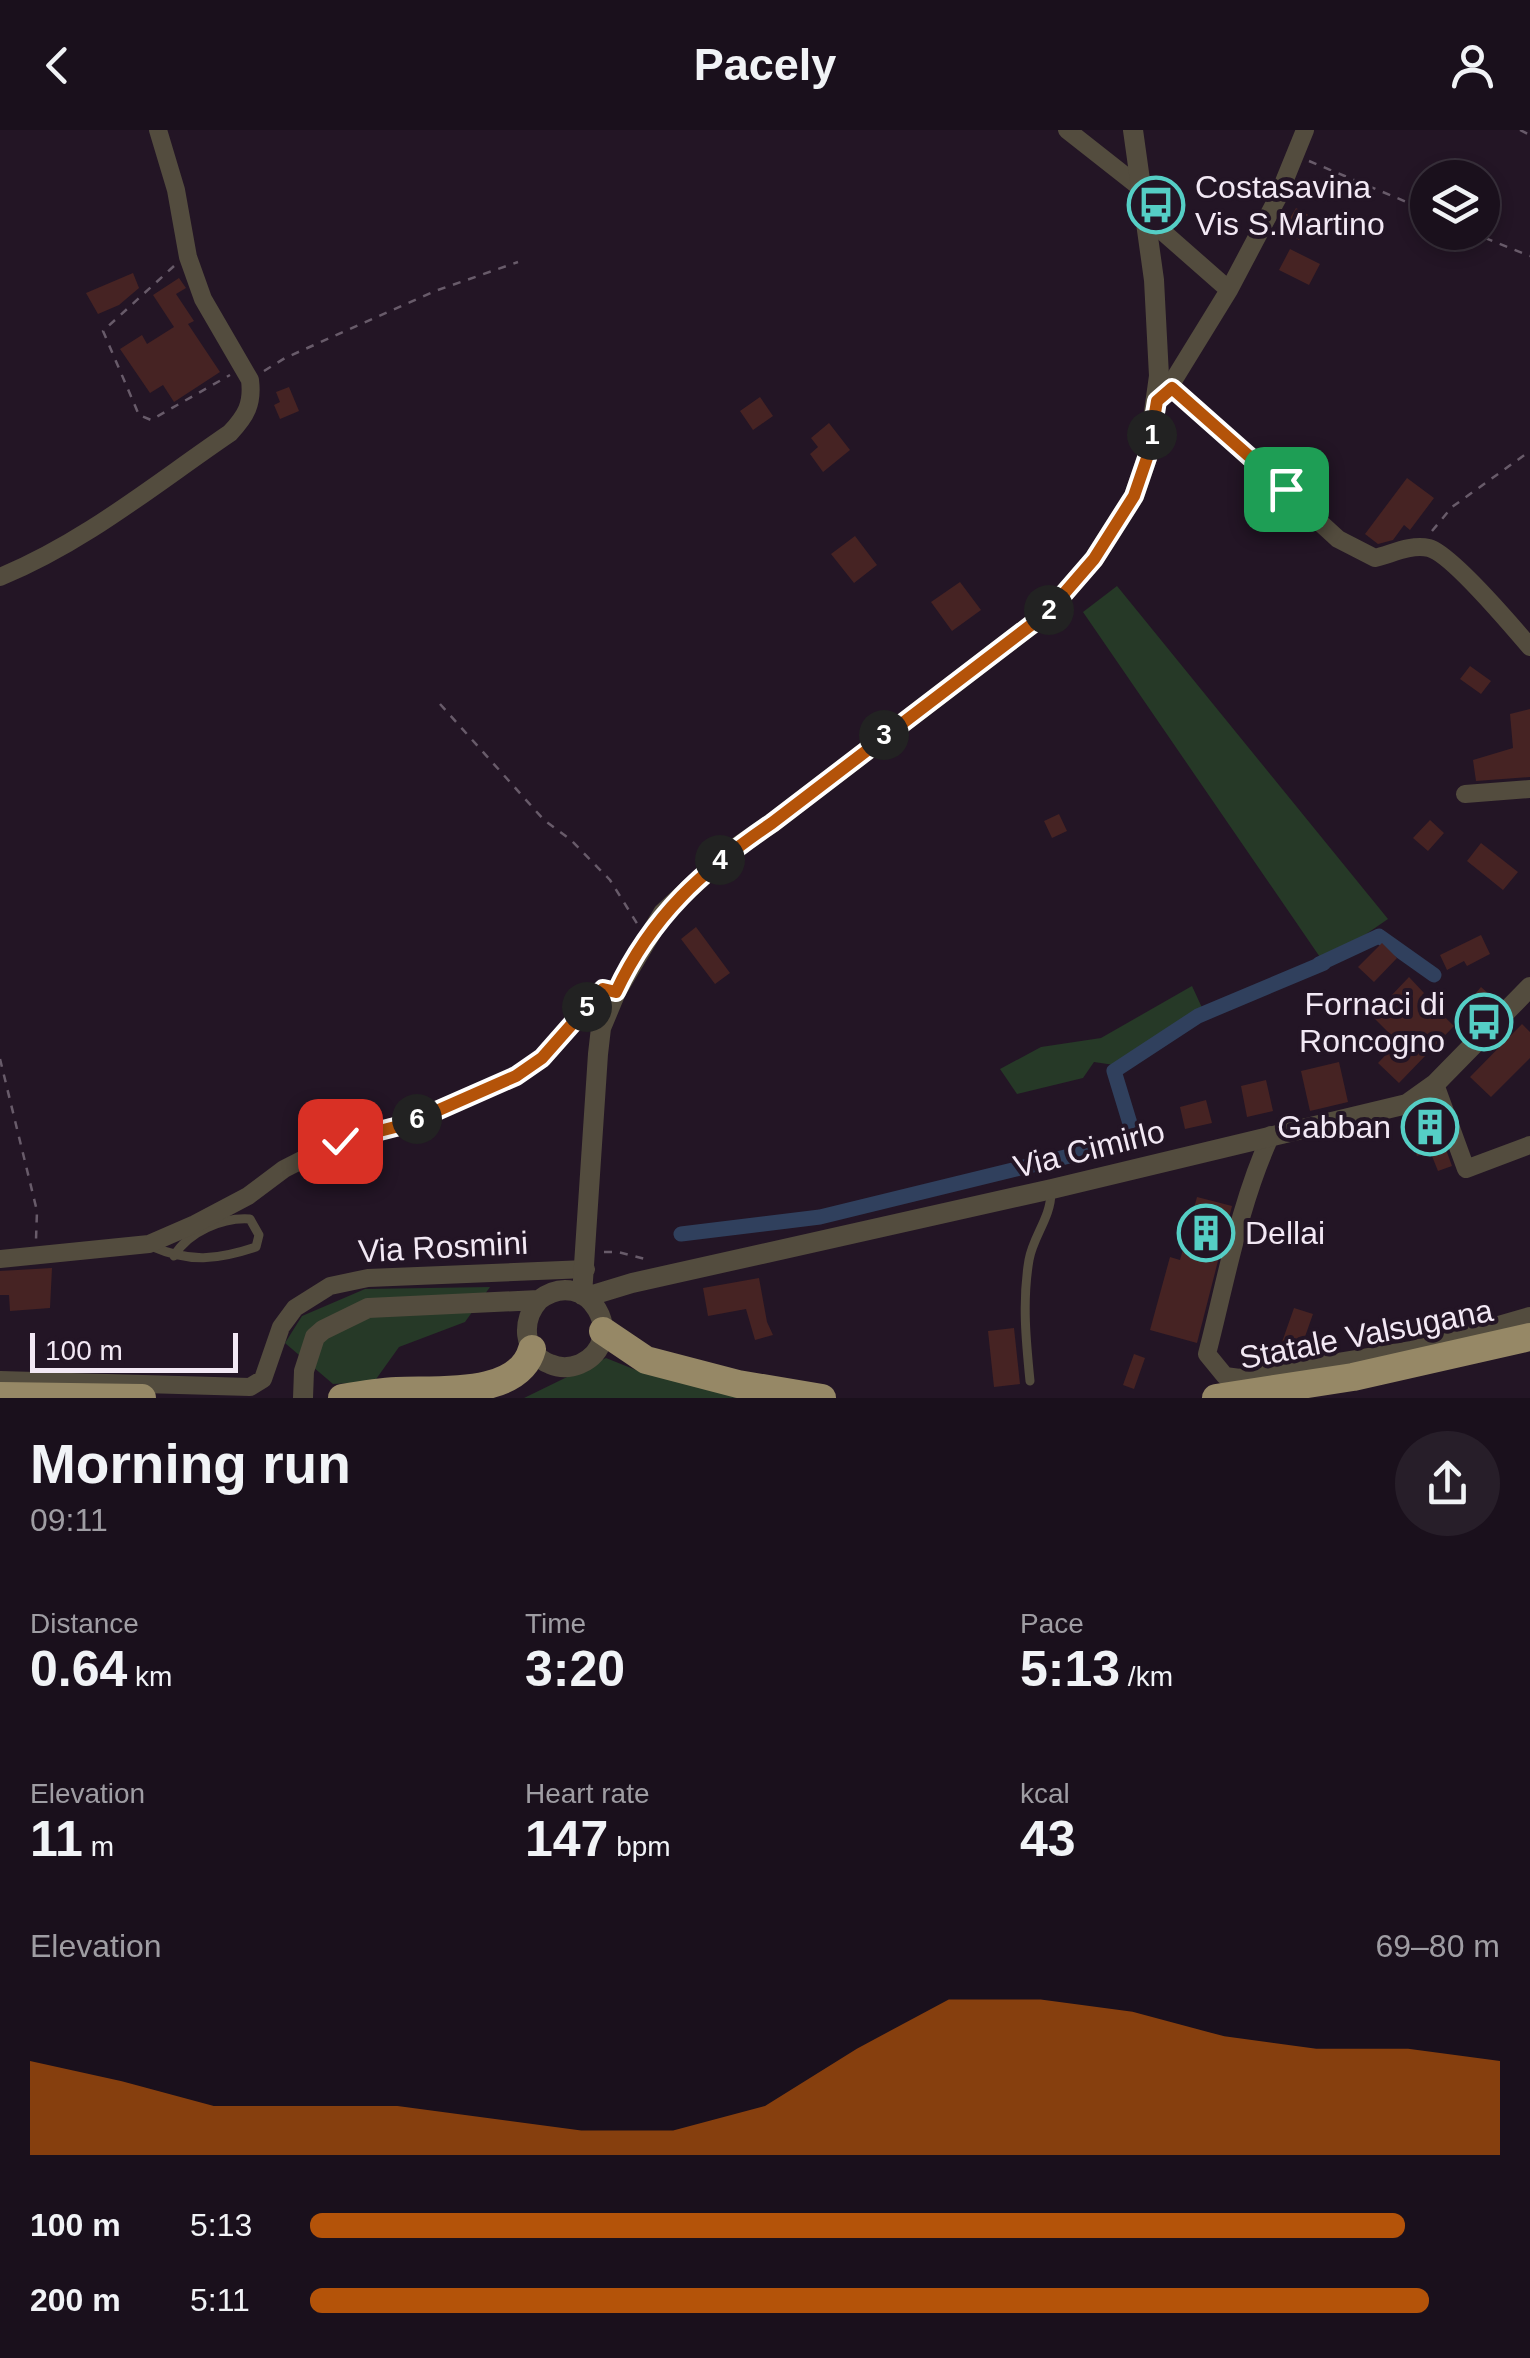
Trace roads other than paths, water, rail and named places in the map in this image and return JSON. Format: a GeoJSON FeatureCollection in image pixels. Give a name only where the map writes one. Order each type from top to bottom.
{"type":"FeatureCollection","features":[{"type":"Feature","properties":{"kind":"highway"},"geometry":{"type":"LineString","coordinates":[[588,1304],[646,1360],[738,1384],[822,1398]]}},
{"type":"Feature","properties":{"kind":"highway"},"geometry":{"type":"LineString","coordinates":[[342,1398],[502,1382],[522,1368],[529,1336]]}},
{"type":"Feature","properties":{"kind":"highway","name":"Statale Valsugana"},"geometry":{"type":"LineString","coordinates":[[1216,1398],[1352,1377],[1530,1337]]}},
{"type":"Feature","properties":{"kind":"highway","name":"Statale Valsugana"},"geometry":{"type":"LineString","coordinates":[[1297,1398],[1530,1349]]}},
{"type":"Feature","properties":{"kind":"highway"},"geometry":{"type":"LineString","coordinates":[[0,1396],[142,1398]]}},
{"type":"Feature","properties":{"kind":"street"},"geometry":{"type":"LineString","coordinates":[[0,577],[110,520],[230,433],[246,416],[252,396],[247,374],[202,298],[188,257],[176,190],[158,130]]}},
{"type":"Feature","properties":{"kind":"street"},"geometry":{"type":"LineString","coordinates":[[1067,130],[1142,189]]}},
{"type":"Feature","properties":{"kind":"street"},"geometry":{"type":"LineString","coordinates":[[1133,130],[1154,280],[1159,376],[1164,394],[1350,547],[1375,558],[1418,547],[1437,551],[1456,565],[1530,647]]}},
{"type":"Feature","properties":{"kind":"street"},"geometry":{"type":"LineString","coordinates":[[496,1300],[548,1364],[574,1366],[592,1354],[586,1269],[598,1054],[602,1028],[616,992],[646,938],[663,913],[727,854],[786,814],[1048,612],[1094,559],[1134,496],[1164,394],[1229,290],[1296,155],[1304,130]]}},
{"type":"Feature","properties":{"kind":"street"},"geometry":{"type":"LineString","coordinates":[[1146,217],[1229,290]]}},
{"type":"Feature","properties":{"kind":"street"},"geometry":{"type":"LineString","coordinates":[[1465,794],[1530,789]]}},
{"type":"Feature","properties":{"kind":"street","name":"Via Cimirlo"},"geometry":{"type":"LineString","coordinates":[[618,1287],[1052,1190],[1407,1104],[1435,1084],[1530,987]]}},
{"type":"Feature","properties":{"kind":"street"},"geometry":{"type":"LineString","coordinates":[[0,1259],[148,1244],[248,1196],[284,1169],[340,1141],[407,1124],[516,1076],[542,1058],[603,989],[616,992]]}},
{"type":"Feature","properties":{"kind":"street"},"geometry":{"type":"LineString","coordinates":[[1435,1084],[1466,1168],[1530,1145]]}},
{"type":"Feature","properties":{"kind":"street"},"geometry":{"type":"LineString","coordinates":[[1271,1135],[1243,1211],[1206,1354],[1225,1376],[1240,1378],[1412,1350],[1530,1316]]}},
{"type":"Feature","properties":{"kind":"street"},"geometry":{"type":"LineString","coordinates":[[586,1269],[618,1287]]}},
{"type":"Feature","properties":{"kind":"street","name":"Via Rosmini"},"geometry":{"type":"LineString","coordinates":[[0,1380],[250,1387],[263,1379],[281,1327],[294,1308],[330,1286],[368,1278],[586,1269]]}},
{"type":"Feature","properties":{"kind":"street"},"geometry":{"type":"LineString","coordinates":[[303,1398],[304,1371],[315,1337],[368,1308],[539,1300],[554,1292],[588,1304],[618,1287]]}},
{"type":"Feature","properties":{"kind":"street"},"geometry":{"type":"LineString","coordinates":[[529,1336],[539,1300]]}},
{"type":"Feature","properties":{"kind":"lane"},"geometry":{"type":"LineString","coordinates":[[1030,1381],[1024,1323],[1030,1256],[1051,1211],[1052,1190]]}},
{"type":"Feature","properties":{"kind":"lane"},"geometry":{"type":"LineString","coordinates":[[148,1244],[174,1256],[221,1259],[256,1247],[259,1235],[250,1219],[232,1218],[180,1244],[174,1256]]}},
{"type":"Feature","properties":{"kind":"waterway"},"geometry":{"type":"LineString","coordinates":[[1319,964],[1379,936],[1434,975]]}},
{"type":"Feature","properties":{"kind":"waterway"},"geometry":{"type":"LineString","coordinates":[[681,1234],[820,1217],[1135,1140],[1114,1071],[1198,1016],[1324,963]]}},
{"type":"Feature","properties":{"kind":"place","name":"Costasavina Vis S.Martino"},"geometry":{"type":"Point","coordinates":[1156,205]}},
{"type":"Feature","properties":{"kind":"place","name":"Fornaci di Roncogno"},"geometry":{"type":"Point","coordinates":[1484,1022]}},
{"type":"Feature","properties":{"kind":"place","name":"Gabban"},"geometry":{"type":"Point","coordinates":[1430,1127]}},
{"type":"Feature","properties":{"kind":"place","name":"Dellai"},"geometry":{"type":"Point","coordinates":[1206,1233]}}]}
